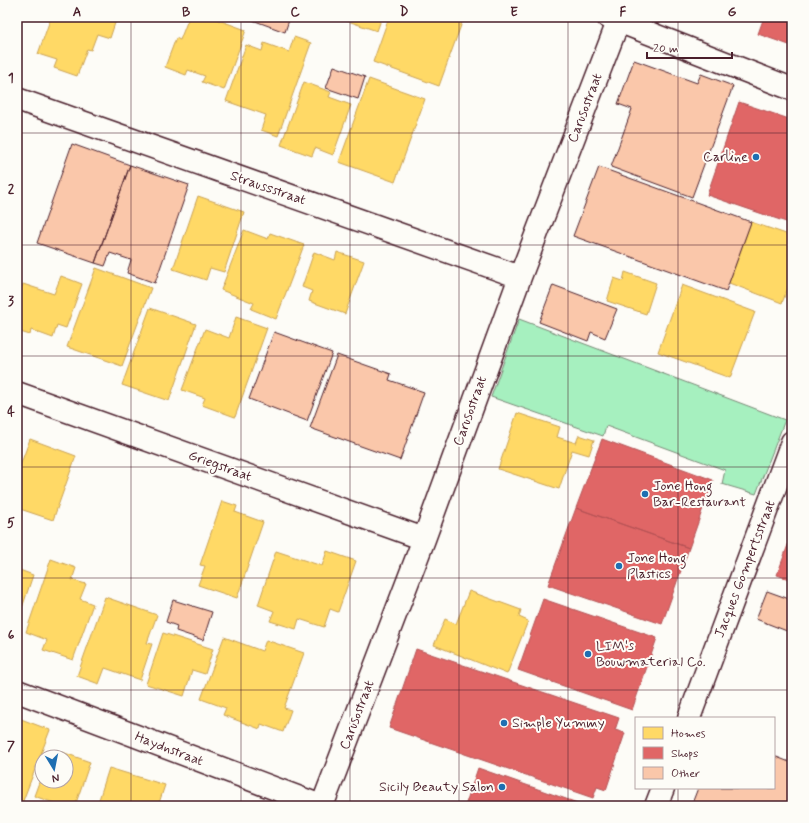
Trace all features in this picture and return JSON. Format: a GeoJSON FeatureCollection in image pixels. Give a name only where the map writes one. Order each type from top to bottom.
{"type":"FeatureCollection","features":[{"type":"Feature","properties":{"kind":"street"},"geometry":{"type":"LineString","coordinates":[[615,18],[792,89]]}},
{"type":"Feature","properties":{"kind":"street","name":"Carusostraat"},"geometry":{"type":"LineString","coordinates":[[321,806],[424,539],[615,18]]}},
{"type":"Feature","properties":{"kind":"street","name":"Straussstraat"},"geometry":{"type":"LineString","coordinates":[[17,99],[520,277]]}},
{"type":"Feature","properties":{"kind":"street","name":"Griegstraat"},"geometry":{"type":"LineString","coordinates":[[17,394],[424,539]]}},
{"type":"Feature","properties":{"kind":"street","name":"Jacques Gompertsstraat"},"geometry":{"type":"LineString","coordinates":[[689,717],[792,442]]}},
{"type":"Feature","properties":{"kind":"street","name":"Haydnstraat"},"geometry":{"type":"LineString","coordinates":[[17,691],[321,806]]}},
{"type":"Feature","properties":{"kind":"street"},"geometry":{"type":"LineString","coordinates":[[656,806],[662,789]]}},
{"type":"Feature","properties":{"kind":"green space"},"geometry":{"type":"Polygon","coordinates":[[[519,319],[785,420],[756,494],[722,484],[725,470],[606,426],[603,436],[491,397],[519,319]]]}},
{"type":"Feature","properties":{"kind":"building: Homes"},"geometry":{"type":"Polygon","coordinates":[[[51,17],[117,17],[110,38],[97,34],[91,50],[87,49],[77,76],[54,68],[57,60],[38,54],[51,17]]]}},
{"type":"Feature","properties":{"kind":"building: Homes"},"geometry":{"type":"Polygon","coordinates":[[[189,17],[210,17],[246,30],[224,90],[202,82],[205,76],[188,70],[186,75],[165,67],[176,38],[180,40],[189,17]]]}},
{"type":"Feature","properties":{"kind":"building: Homes"},"geometry":{"type":"Polygon","coordinates":[[[336,17],[382,17],[377,31],[336,17]]]}},
{"type":"Feature","properties":{"kind":"building: Homes"},"geometry":{"type":"Polygon","coordinates":[[[389,17],[464,17],[439,86],[373,62],[389,17]]]}},
{"type":"Feature","properties":{"kind":"building: Homes"},"geometry":{"type":"Polygon","coordinates":[[[294,37],[311,43],[278,136],[261,130],[266,115],[226,101],[246,45],[262,51],[264,43],[289,52],[294,37]]]}},
{"type":"Feature","properties":{"kind":"building: Homes"},"geometry":{"type":"Polygon","coordinates":[[[369,79],[425,99],[395,182],[339,162],[369,79]]]}},
{"type":"Feature","properties":{"kind":"building: Homes"},"geometry":{"type":"Polygon","coordinates":[[[304,82],[331,92],[329,97],[351,105],[333,155],[315,148],[312,156],[281,145],[304,82]]]}},
{"type":"Feature","properties":{"kind":"building: Homes"},"geometry":{"type":"Polygon","coordinates":[[[198,196],[244,212],[224,272],[210,268],[206,280],[173,269],[198,196]]]}},
{"type":"Feature","properties":{"kind":"building: Homes"},"geometry":{"type":"Polygon","coordinates":[[[751,222],[792,236],[792,277],[782,303],[729,283],[751,222]]]}},
{"type":"Feature","properties":{"kind":"building: Homes"},"geometry":{"type":"Polygon","coordinates":[[[244,230],[268,239],[270,233],[304,245],[276,319],[251,309],[254,303],[221,290],[244,230]]]}},
{"type":"Feature","properties":{"kind":"building: Homes"},"geometry":{"type":"Polygon","coordinates":[[[314,252],[335,260],[337,252],[364,261],[345,314],[309,301],[312,291],[302,287],[314,252]]]}},
{"type":"Feature","properties":{"kind":"building: Homes"},"geometry":{"type":"Polygon","coordinates":[[[96,268],[151,288],[122,366],[67,347],[96,268]]]}},
{"type":"Feature","properties":{"kind":"building: Homes"},"geometry":{"type":"Polygon","coordinates":[[[625,272],[656,283],[646,314],[607,301],[614,278],[623,281],[625,272]]]}},
{"type":"Feature","properties":{"kind":"building: Homes"},"geometry":{"type":"Polygon","coordinates":[[[61,276],[82,284],[66,328],[57,325],[53,338],[31,330],[30,335],[17,331],[17,301],[23,284],[54,294],[61,276]]]}},
{"type":"Feature","properties":{"kind":"building: Homes"},"geometry":{"type":"Polygon","coordinates":[[[682,285],[755,312],[730,378],[658,352],[682,285]]]}},
{"type":"Feature","properties":{"kind":"building: Homes"},"geometry":{"type":"Polygon","coordinates":[[[150,308],[196,324],[169,401],[122,385],[150,308]]]}},
{"type":"Feature","properties":{"kind":"building: Homes"},"geometry":{"type":"Polygon","coordinates":[[[236,317],[267,328],[235,417],[202,405],[205,398],[182,390],[205,329],[229,338],[236,317]]]}},
{"type":"Feature","properties":{"kind":"building: Homes"},"geometry":{"type":"Polygon","coordinates":[[[517,413],[560,427],[557,437],[576,443],[579,435],[594,440],[589,455],[572,450],[559,489],[498,469],[517,413]]]}},
{"type":"Feature","properties":{"kind":"building: Homes"},"geometry":{"type":"Polygon","coordinates":[[[30,439],[76,456],[53,520],[17,508],[17,474],[30,439]]]}},
{"type":"Feature","properties":{"kind":"building: Homes"},"geometry":{"type":"Polygon","coordinates":[[[222,501],[237,506],[235,512],[263,522],[237,598],[198,585],[205,566],[200,565],[222,501]]]}},
{"type":"Feature","properties":{"kind":"building: Homes"},"geometry":{"type":"Polygon","coordinates":[[[276,551],[322,566],[327,551],[356,561],[338,612],[330,609],[324,627],[299,619],[296,629],[270,621],[274,611],[258,605],[276,551]]]}},
{"type":"Feature","properties":{"kind":"building: Homes"},"geometry":{"type":"Polygon","coordinates":[[[51,559],[76,568],[72,580],[86,584],[80,599],[93,604],[73,660],[43,650],[47,640],[26,632],[51,559]]]}},
{"type":"Feature","properties":{"kind":"building: Homes"},"geometry":{"type":"Polygon","coordinates":[[[17,569],[33,575],[17,623],[17,569]]]}},
{"type":"Feature","properties":{"kind":"building: Homes"},"geometry":{"type":"Polygon","coordinates":[[[469,591],[521,610],[519,617],[528,621],[507,674],[434,645],[445,619],[456,624],[469,591]]]}},
{"type":"Feature","properties":{"kind":"building: Homes"},"geometry":{"type":"Polygon","coordinates":[[[105,597],[157,615],[147,643],[152,644],[140,680],[105,668],[99,684],[77,676],[105,597]]]}},
{"type":"Feature","properties":{"kind":"building: Homes"},"geometry":{"type":"Polygon","coordinates":[[[163,633],[213,649],[205,674],[192,670],[184,696],[146,684],[163,633]]]}},
{"type":"Feature","properties":{"kind":"building: Homes"},"geometry":{"type":"Polygon","coordinates":[[[224,637],[262,651],[266,640],[304,653],[284,708],[291,710],[283,732],[261,724],[260,729],[223,715],[226,708],[201,699],[224,637]]]}},
{"type":"Feature","properties":{"kind":"building: Homes"},"geometry":{"type":"Polygon","coordinates":[[[21,719],[50,730],[43,749],[34,749],[34,772],[21,806],[17,806],[17,730],[21,719]]]}},
{"type":"Feature","properties":{"kind":"building: Homes"},"geometry":{"type":"Polygon","coordinates":[[[74,756],[90,762],[75,806],[63,806],[34,796],[37,789],[74,789],[74,756]]]}},
{"type":"Feature","properties":{"kind":"building: Homes"},"geometry":{"type":"Polygon","coordinates":[[[109,768],[165,785],[158,806],[97,806],[109,768]]]}},
{"type":"Feature","properties":{"kind":"building: Shops"},"geometry":{"type":"Polygon","coordinates":[[[764,17],[792,17],[792,46],[758,34],[764,17]]]}},
{"type":"Feature","properties":{"kind":"building: Shops","name":"Carline"},"geometry":{"type":"Polygon","coordinates":[[[739,102],[792,120],[792,224],[707,195],[739,102]]]}},
{"type":"Feature","properties":{"kind":"building: Shops","name":"Jone Hong Bar-Restaurant"},"geometry":{"type":"Polygon","coordinates":[[[602,439],[713,480],[689,548],[576,508],[602,439]]]}},
{"type":"Feature","properties":{"kind":"building: Shops","name":"Jone Hong Plastics"},"geometry":{"type":"Polygon","coordinates":[[[576,508],[689,548],[662,624],[548,585],[576,508]]]}},
{"type":"Feature","properties":{"kind":"building: Shops"},"geometry":{"type":"Polygon","coordinates":[[[792,534],[792,580],[777,575],[792,534]]]}},
{"type":"Feature","properties":{"kind":"building: Shops","name":"LIM's Bouwmaterial Co."},"geometry":{"type":"Polygon","coordinates":[[[543,599],[657,638],[632,710],[518,670],[543,599]]]}},
{"type":"Feature","properties":{"kind":"building: Shops","name":"Simple Yummy"},"geometry":{"type":"Polygon","coordinates":[[[416,649],[619,718],[615,730],[625,733],[606,790],[597,787],[593,798],[389,728],[416,649]]]}},
{"type":"Feature","properties":{"kind":"building: Shops","name":"Sicily Beauty Salon"},"geometry":{"type":"Polygon","coordinates":[[[478,768],[586,806],[465,806],[478,768]]]}},
{"type":"Feature","properties":{"kind":"building: Other"},"geometry":{"type":"Polygon","coordinates":[[[290,17],[285,32],[247,18],[290,17]]]}},
{"type":"Feature","properties":{"kind":"building: Other"},"geometry":{"type":"Polygon","coordinates":[[[634,60],[697,83],[701,74],[733,86],[692,197],[611,167],[632,109],[618,104],[634,60]]]}},
{"type":"Feature","properties":{"kind":"building: Other"},"geometry":{"type":"Polygon","coordinates":[[[334,66],[365,77],[358,99],[326,88],[334,66]]]}},
{"type":"Feature","properties":{"kind":"building: Other"},"geometry":{"type":"Polygon","coordinates":[[[72,144],[130,165],[95,263],[37,243],[72,144]]]}},
{"type":"Feature","properties":{"kind":"building: Other"},"geometry":{"type":"Polygon","coordinates":[[[130,165],[189,185],[155,283],[127,273],[131,260],[110,253],[105,266],[95,263],[130,165]]]}},
{"type":"Feature","properties":{"kind":"building: Other"},"geometry":{"type":"Polygon","coordinates":[[[599,167],[751,222],[726,291],[573,236],[599,167]]]}},
{"type":"Feature","properties":{"kind":"building: Other"},"geometry":{"type":"Polygon","coordinates":[[[553,285],[617,309],[605,338],[591,332],[588,341],[539,322],[553,285]]]}},
{"type":"Feature","properties":{"kind":"building: Other"},"geometry":{"type":"Polygon","coordinates":[[[274,332],[332,353],[307,421],[249,399],[274,332]]]}},
{"type":"Feature","properties":{"kind":"building: Other"},"geometry":{"type":"Polygon","coordinates":[[[337,355],[391,374],[389,380],[424,392],[400,460],[310,428],[337,355]]]}},
{"type":"Feature","properties":{"kind":"building: Other"},"geometry":{"type":"Polygon","coordinates":[[[767,591],[792,600],[792,633],[756,619],[767,591]]]}},
{"type":"Feature","properties":{"kind":"building: Other"},"geometry":{"type":"Polygon","coordinates":[[[173,600],[212,612],[203,640],[176,631],[177,626],[166,622],[173,600]]]}},
{"type":"Feature","properties":{"kind":"building: Other"},"geometry":{"type":"Polygon","coordinates":[[[775,756],[792,763],[792,806],[691,806],[698,789],[775,789],[775,756]]]}},
{"type":"Feature","properties":{"kind":"place","name":"Carline"},"geometry":{"type":"Point","coordinates":[756,157]}},
{"type":"Feature","properties":{"kind":"place","name":"Jone Hong Bar-Restaurant"},"geometry":{"type":"Point","coordinates":[645,494]}},
{"type":"Feature","properties":{"kind":"place","name":"Jone Hong Plastics"},"geometry":{"type":"Point","coordinates":[619,566]}},
{"type":"Feature","properties":{"kind":"place","name":"LIM's Bouwmaterial Co."},"geometry":{"type":"Point","coordinates":[588,654]}},
{"type":"Feature","properties":{"kind":"place","name":"Simple Yummy"},"geometry":{"type":"Point","coordinates":[504,723]}},
{"type":"Feature","properties":{"kind":"place","name":"Sicily Beauty Salon"},"geometry":{"type":"Point","coordinates":[502,787]}}]}
